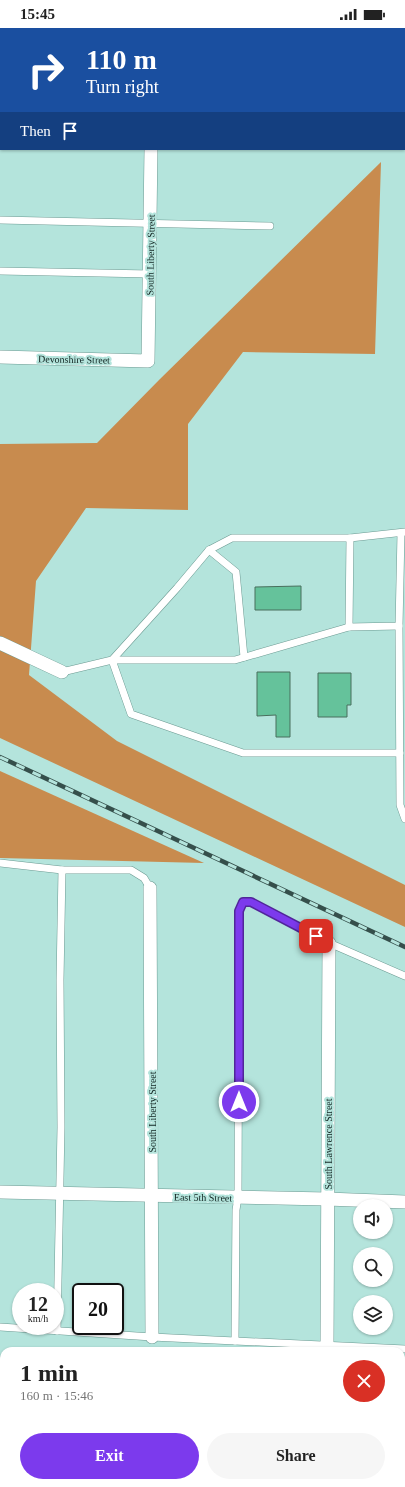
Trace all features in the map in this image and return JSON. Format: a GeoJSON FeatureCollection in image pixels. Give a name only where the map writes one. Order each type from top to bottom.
{"type":"FeatureCollection","features":[{"type":"Feature","properties":{"kind":"street","name":"South Liberty Street"},"geometry":{"type":"LineString","coordinates":[[148,361],[152,150]]}},
{"type":"Feature","properties":{"kind":"street","name":"Devonshire Street"},"geometry":{"type":"LineString","coordinates":[[0,357],[148,361]]}},
{"type":"Feature","properties":{"kind":"street"},"geometry":{"type":"LineString","coordinates":[[0,644],[62,672]]}},
{"type":"Feature","properties":{"kind":"street","name":"South Liberty Street"},"geometry":{"type":"LineString","coordinates":[[150,888],[152,1337]]}},
{"type":"Feature","properties":{"kind":"street","name":"South Lawrence Street"},"geometry":{"type":"LineString","coordinates":[[327,1345],[329,943]]}},
{"type":"Feature","properties":{"kind":"street","name":"East 5th Street"},"geometry":{"type":"LineString","coordinates":[[0,1192],[405,1202]]}},
{"type":"Feature","properties":{"kind":"lane"},"geometry":{"type":"LineString","coordinates":[[0,220],[270,226]]}},
{"type":"Feature","properties":{"kind":"lane"},"geometry":{"type":"LineString","coordinates":[[0,271],[150,274]]}},
{"type":"Feature","properties":{"kind":"lane"},"geometry":{"type":"LineString","coordinates":[[112,660],[209,550],[232,538],[350,538],[403,532],[399,626],[400,753],[402,805],[405,819]]}},
{"type":"Feature","properties":{"kind":"lane"},"geometry":{"type":"LineString","coordinates":[[349,627],[350,538]]}},
{"type":"Feature","properties":{"kind":"lane"},"geometry":{"type":"LineString","coordinates":[[209,550],[236,572],[244,657]]}},
{"type":"Feature","properties":{"kind":"lane"},"geometry":{"type":"LineString","coordinates":[[62,672],[112,660],[235,660],[349,627],[399,626]]}},
{"type":"Feature","properties":{"kind":"lane"},"geometry":{"type":"LineString","coordinates":[[112,660],[131,714],[243,753],[400,753]]}},
{"type":"Feature","properties":{"kind":"lane"},"geometry":{"type":"LineString","coordinates":[[0,862],[62,870],[131,870],[144,878],[150,888]]}},
{"type":"Feature","properties":{"kind":"lane"},"geometry":{"type":"LineString","coordinates":[[58,1283],[62,870]]}},
{"type":"Feature","properties":{"kind":"lane"},"geometry":{"type":"LineString","coordinates":[[235,1341],[236,1210],[238,1197],[239,911],[243,902],[251,902],[329,943],[405,976]]}},
{"type":"Feature","properties":{"kind":"lane"},"geometry":{"type":"LineString","coordinates":[[0,1327],[12,1328]]}},
{"type":"Feature","properties":{"kind":"lane"},"geometry":{"type":"LineString","coordinates":[[64,1331],[366,1347]]}},
{"type":"Feature","properties":{"kind":"shaded area"},"geometry":{"type":"Polygon","coordinates":[[[381,162],[375,354],[243,352],[188,424],[188,510],[86,508],[36,581],[29,675],[117,741],[405,885],[405,927],[0,738],[0,444],[97,443],[381,162]]]}},
{"type":"Feature","properties":{"kind":"shaded area"},"geometry":{"type":"Polygon","coordinates":[[[0,771],[204,863],[0,858],[0,771]]]}},
{"type":"Feature","properties":{"kind":"building"},"geometry":{"type":"Polygon","coordinates":[[[301,586],[301,610],[255,610],[255,587],[301,586]]]}},
{"type":"Feature","properties":{"kind":"building"},"geometry":{"type":"Polygon","coordinates":[[[257,672],[290,672],[290,737],[276,737],[276,715],[257,716],[257,672]]]}},
{"type":"Feature","properties":{"kind":"building"},"geometry":{"type":"Polygon","coordinates":[[[318,673],[351,673],[351,705],[347,705],[347,717],[318,717],[318,673]]]}},
{"type":"Feature","properties":{"kind":"railway"},"geometry":{"type":"LineString","coordinates":[[0,757],[405,947]]}},
{"type":"Feature","properties":{"kind":"route"},"geometry":{"type":"LineString","coordinates":[[239,1102],[239,911],[243,902],[251,902],[316,936]]}}]}
